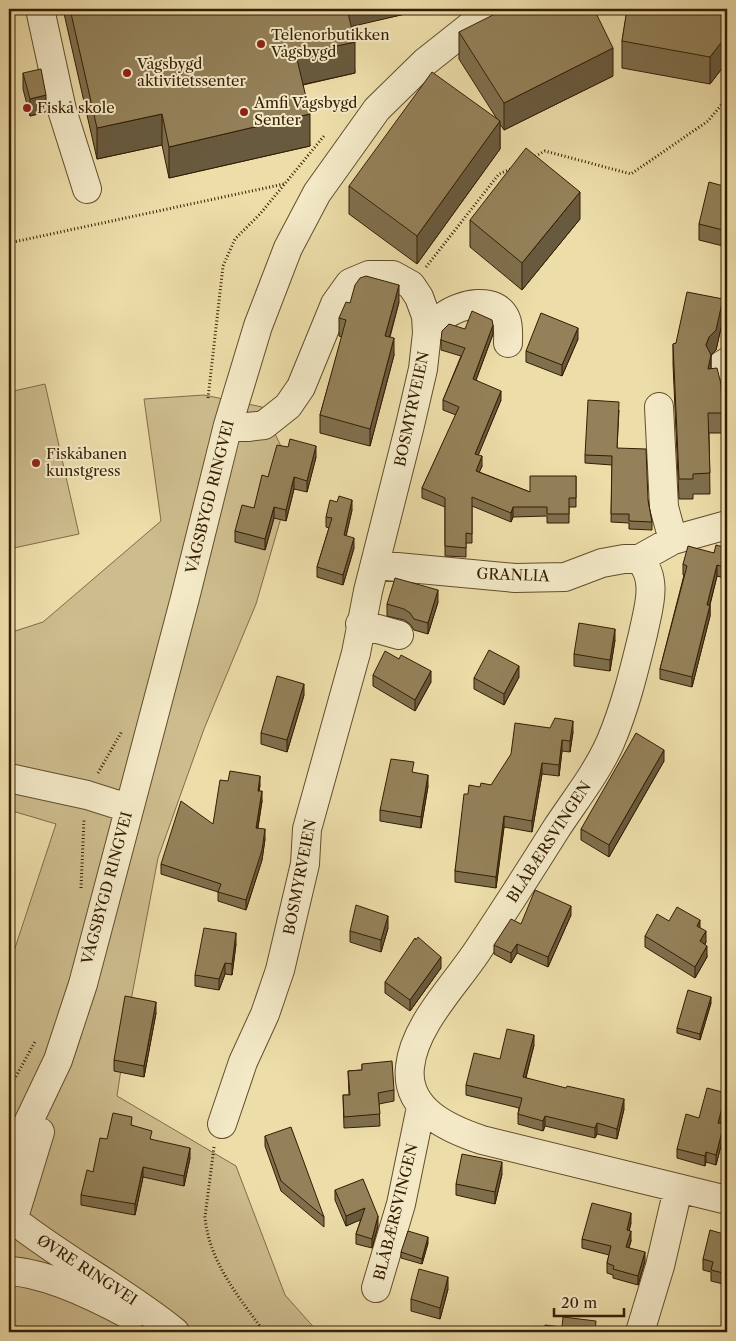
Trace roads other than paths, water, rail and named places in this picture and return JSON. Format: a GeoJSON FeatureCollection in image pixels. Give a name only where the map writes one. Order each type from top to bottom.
{"type":"FeatureCollection","features":[{"type":"Feature","properties":{"kind":"street"},"geometry":{"type":"LineString","coordinates":[[40,9],[62,110],[86,189]]}},
{"type":"Feature","properties":{"kind":"street","name":"VÅGSBYGD RINGVEI"},"geometry":{"type":"LineString","coordinates":[[9,1163],[58,1060],[82,984],[128,808],[136,787],[228,425],[258,326],[277,276],[301,223],[330,173],[377,110],[425,62],[478,20],[497,9]]}},
{"type":"Feature","properties":{"kind":"street","name":"BOSMYRVEIEN"},"geometry":{"type":"LineString","coordinates":[[222,1124],[248,1050],[265,1014],[282,961],[305,864],[307,830],[349,679],[360,624],[423,369],[427,333],[426,316],[419,297],[411,285],[393,275],[368,275],[350,283],[335,304],[301,386],[288,406],[264,425],[248,427],[228,425]]}},
{"type":"Feature","properties":{"kind":"street"},"geometry":{"type":"LineString","coordinates":[[427,333],[445,315],[475,303],[487,304],[499,309],[507,320],[508,343]]}},
{"type":"Feature","properties":{"kind":"street"},"geometry":{"type":"LineString","coordinates":[[660,407],[664,507],[673,540]]}},
{"type":"Feature","properties":{"kind":"street","name":"GRANLIA"},"geometry":{"type":"LineString","coordinates":[[376,565],[542,578],[564,576],[602,563],[624,559],[639,559],[673,540],[727,525]]}},
{"type":"Feature","properties":{"kind":"street","name":"BLÅBÆRSVINGEN"},"geometry":{"type":"LineString","coordinates":[[376,1288],[401,1204],[421,1107],[412,1092],[410,1067],[416,1043],[430,1017],[478,951],[558,827],[579,798],[610,743],[622,712],[649,605],[651,585],[648,568],[639,559]]}},
{"type":"Feature","properties":{"kind":"street"},"geometry":{"type":"LineString","coordinates":[[360,624],[399,635]]}},
{"type":"Feature","properties":{"kind":"street"},"geometry":{"type":"LineString","coordinates":[[9,778],[87,795],[128,808]]}},
{"type":"Feature","properties":{"kind":"street","name":"VÅGSBYGD RINGVEI"},"geometry":{"type":"LineString","coordinates":[[9,1270],[16,1263],[24,1246],[15,1217],[57,1084],[58,1060]]}},
{"type":"Feature","properties":{"kind":"street"},"geometry":{"type":"LineString","coordinates":[[421,1107],[454,1131],[482,1140],[727,1200]]}},
{"type":"Feature","properties":{"kind":"street"},"geometry":{"type":"LineString","coordinates":[[640,1332],[660,1266],[678,1189]]}},
{"type":"Feature","properties":{"kind":"street","name":"ØVRE RINGVEI"},"geometry":{"type":"LineString","coordinates":[[15,1217],[51,1248],[132,1298],[175,1332]]}},
{"type":"Feature","properties":{"kind":"street","name":"ØVRE RINGVEI"},"geometry":{"type":"LineString","coordinates":[[9,1270],[31,1272],[113,1306],[161,1332]]}},
{"type":"Feature","properties":{"kind":"place","name":"Telenorbutikken Vågsbygd"},"geometry":{"type":"Point","coordinates":[261,44]}},
{"type":"Feature","properties":{"kind":"place","name":"Vågsbygd aktivitetssenter"},"geometry":{"type":"Point","coordinates":[127,73]}},
{"type":"Feature","properties":{"kind":"place","name":"Fiskå skole"},"geometry":{"type":"Point","coordinates":[27,108]}},
{"type":"Feature","properties":{"kind":"place","name":"Amfi Vågsbygd Senter"},"geometry":{"type":"Point","coordinates":[244,112]}},
{"type":"Feature","properties":{"kind":"place","name":"Fiskåbanen kunstgress"},"geometry":{"type":"Point","coordinates":[36,463]}}]}
